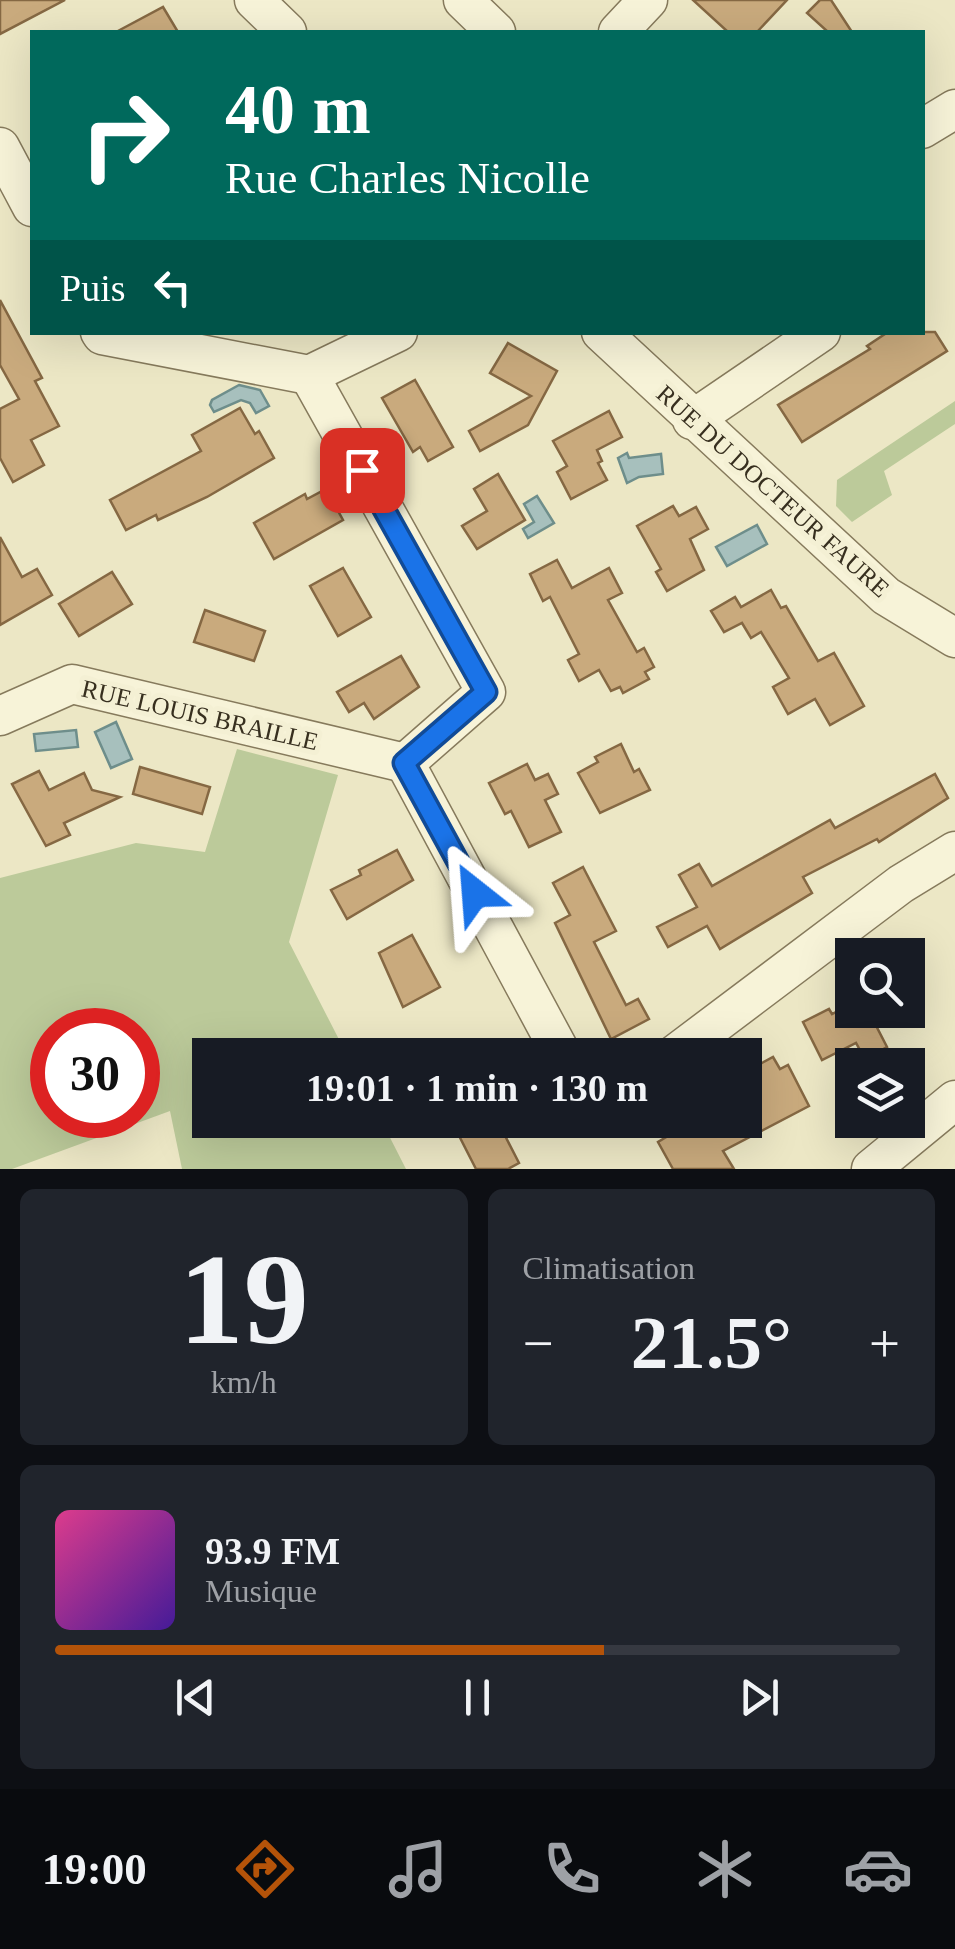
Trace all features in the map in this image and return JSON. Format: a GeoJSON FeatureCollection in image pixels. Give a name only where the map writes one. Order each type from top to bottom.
{"type":"FeatureCollection","features":[{"type":"Feature","properties":{"kind":"street"},"geometry":{"type":"LineString","coordinates":[[254,0],[286,30]]}},
{"type":"Feature","properties":{"kind":"street"},"geometry":{"type":"LineString","coordinates":[[463,0],[494,30]]}},
{"type":"Feature","properties":{"kind":"street"},"geometry":{"type":"LineString","coordinates":[[620,30],[648,0]]}},
{"type":"Feature","properties":{"kind":"street"},"geometry":{"type":"LineString","coordinates":[[925,127],[955,109]]}},
{"type":"Feature","properties":{"kind":"street"},"geometry":{"type":"LineString","coordinates":[[0,147],[30,203]]}},
{"type":"Feature","properties":{"kind":"street"},"geometry":{"type":"LineString","coordinates":[[102,335],[309,375],[392,335]]}},
{"type":"Feature","properties":{"kind":"street","name":"RUE DU DOCTEUR FAURE"},"geometry":{"type":"LineString","coordinates":[[604,335],[886,596],[955,638]]}},
{"type":"Feature","properties":{"kind":"street"},"geometry":{"type":"LineString","coordinates":[[692,420],[815,335]]}},
{"type":"Feature","properties":{"kind":"street"},"geometry":{"type":"LineString","coordinates":[[309,375],[486,692],[404,763],[553,1038]]}},
{"type":"Feature","properties":{"kind":"street","name":"RUE LOUIS BRAILLE"},"geometry":{"type":"LineString","coordinates":[[0,716],[72,684],[404,763]]}},
{"type":"Feature","properties":{"kind":"street"},"geometry":{"type":"LineString","coordinates":[[697,1038],[901,884],[955,851]]}},
{"type":"Feature","properties":{"kind":"street"},"geometry":{"type":"LineString","coordinates":[[871,1169],[955,1100]]}},
{"type":"Feature","properties":{"kind":"green space"},"geometry":{"type":"Polygon","coordinates":[[[955,401],[955,424],[884,471],[892,495],[852,522],[836,506],[837,480],[955,401]]]}},
{"type":"Feature","properties":{"kind":"green space"},"geometry":{"type":"Polygon","coordinates":[[[237,749],[338,775],[289,942],[338,1038],[192,1038],[192,1138],[390,1138],[406,1169],[182,1169],[170,1111],[160,1115],[160,1008],[30,1008],[30,1138],[96,1138],[12,1169],[0,1169],[0,878],[136,843],[205,852],[237,749]]]}},
{"type":"Feature","properties":{"kind":"water"},"geometry":{"type":"Polygon","coordinates":[[[239,385],[260,390],[269,406],[256,413],[250,403],[241,400],[214,412],[212,400],[239,385]]]}},
{"type":"Feature","properties":{"kind":"water"},"geometry":{"type":"Polygon","coordinates":[[[627,453],[629,458],[661,454],[663,474],[627,483],[618,458],[627,453]]]}},
{"type":"Feature","properties":{"kind":"water"},"geometry":{"type":"Polygon","coordinates":[[[537,496],[554,523],[528,538],[523,529],[534,522],[524,504],[537,496]]]}},
{"type":"Feature","properties":{"kind":"water"},"geometry":{"type":"Polygon","coordinates":[[[757,525],[767,544],[727,566],[716,547],[757,525]]]}},
{"type":"Feature","properties":{"kind":"water"},"geometry":{"type":"Polygon","coordinates":[[[116,722],[132,759],[111,768],[95,732],[116,722]]]}},
{"type":"Feature","properties":{"kind":"water"},"geometry":{"type":"Polygon","coordinates":[[[76,730],[78,747],[36,751],[34,734],[76,730]]]}},
{"type":"Feature","properties":{"kind":"building"},"geometry":{"type":"Polygon","coordinates":[[[0,0],[65,0],[0,34],[0,0]]]}},
{"type":"Feature","properties":{"kind":"building"},"geometry":{"type":"Polygon","coordinates":[[[693,0],[787,0],[759,30],[726,30],[693,0]]]}},
{"type":"Feature","properties":{"kind":"building"},"geometry":{"type":"Polygon","coordinates":[[[820,0],[831,0],[851,30],[826,30],[807,13],[820,0]]]}},
{"type":"Feature","properties":{"kind":"building"},"geometry":{"type":"Polygon","coordinates":[[[163,7],[177,30],[120,30],[163,7]]]}},
{"type":"Feature","properties":{"kind":"building"},"geometry":{"type":"Polygon","coordinates":[[[0,300],[42,378],[35,381],[59,426],[31,440],[44,465],[13,482],[0,458],[0,409],[19,399],[0,365],[0,300]]]}},
{"type":"Feature","properties":{"kind":"building"},"geometry":{"type":"Polygon","coordinates":[[[935,332],[947,351],[802,442],[778,405],[870,349],[867,346],[884,335],[935,332]]]}},
{"type":"Feature","properties":{"kind":"building"},"geometry":{"type":"Polygon","coordinates":[[[508,343],[557,371],[528,425],[480,451],[469,431],[531,396],[490,373],[508,343]]]}},
{"type":"Feature","properties":{"kind":"building"},"geometry":{"type":"Polygon","coordinates":[[[415,380],[453,447],[428,461],[420,447],[413,452],[382,398],[415,380]]]}},
{"type":"Feature","properties":{"kind":"building"},"geometry":{"type":"Polygon","coordinates":[[[240,408],[274,458],[207,497],[126,530],[110,500],[201,451],[192,435],[240,408]]]}},
{"type":"Feature","properties":{"kind":"building"},"geometry":{"type":"Polygon","coordinates":[[[609,411],[622,437],[597,450],[602,461],[598,463],[607,480],[571,499],[557,472],[567,466],[553,441],[609,411]]]}},
{"type":"Feature","properties":{"kind":"building"},"geometry":{"type":"Polygon","coordinates":[[[498,474],[525,520],[477,549],[462,526],[487,511],[474,489],[498,474]]]}},
{"type":"Feature","properties":{"kind":"building"},"geometry":{"type":"Polygon","coordinates":[[[326,489],[343,520],[274,559],[254,523],[305,494],[307,499],[326,489]]]}},
{"type":"Feature","properties":{"kind":"building"},"geometry":{"type":"Polygon","coordinates":[[[673,506],[679,516],[696,507],[708,529],[690,539],[704,570],[667,591],[656,572],[661,569],[637,526],[673,506]]]}},
{"type":"Feature","properties":{"kind":"building"},"geometry":{"type":"Polygon","coordinates":[[[0,537],[22,577],[37,569],[52,595],[0,625],[0,537]]]}},
{"type":"Feature","properties":{"kind":"building"},"geometry":{"type":"Polygon","coordinates":[[[557,560],[572,588],[609,568],[622,593],[608,600],[637,652],[644,648],[654,667],[645,672],[649,679],[623,693],[620,687],[611,691],[599,670],[579,681],[568,660],[579,654],[550,597],[543,601],[530,574],[557,560]]]}},
{"type":"Feature","properties":{"kind":"building"},"geometry":{"type":"Polygon","coordinates":[[[343,568],[371,617],[338,636],[310,586],[343,568]]]}},
{"type":"Feature","properties":{"kind":"building"},"geometry":{"type":"Polygon","coordinates":[[[112,572],[132,604],[79,636],[59,604],[112,572]]]}},
{"type":"Feature","properties":{"kind":"building"},"geometry":{"type":"Polygon","coordinates":[[[771,590],[781,608],[786,606],[818,661],[834,653],[864,706],[830,725],[815,699],[788,714],[773,687],[789,678],[761,632],[751,638],[742,623],[724,632],[711,611],[735,597],[741,607],[771,590]]]}},
{"type":"Feature","properties":{"kind":"building"},"geometry":{"type":"Polygon","coordinates":[[[205,610],[265,631],[254,661],[194,642],[205,610]]]}},
{"type":"Feature","properties":{"kind":"building"},"geometry":{"type":"Polygon","coordinates":[[[401,656],[419,687],[374,719],[364,703],[349,712],[337,692],[401,656]]]}},
{"type":"Feature","properties":{"kind":"building"},"geometry":{"type":"Polygon","coordinates":[[[621,744],[634,772],[639,769],[650,790],[600,813],[578,773],[598,762],[595,757],[621,744]]]}},
{"type":"Feature","properties":{"kind":"building"},"geometry":{"type":"Polygon","coordinates":[[[527,764],[535,780],[548,774],[558,794],[545,800],[561,832],[529,847],[511,811],[505,814],[489,783],[527,764]]]}},
{"type":"Feature","properties":{"kind":"building"},"geometry":{"type":"Polygon","coordinates":[[[140,767],[210,787],[202,814],[133,794],[140,767]]]}},
{"type":"Feature","properties":{"kind":"building"},"geometry":{"type":"Polygon","coordinates":[[[39,771],[49,790],[84,773],[92,790],[120,797],[64,823],[70,835],[46,846],[12,784],[39,771]]]}},
{"type":"Feature","properties":{"kind":"building"},"geometry":{"type":"Polygon","coordinates":[[[935,774],[948,798],[879,842],[877,839],[803,877],[812,893],[720,949],[707,926],[668,947],[657,927],[697,907],[679,875],[699,864],[712,886],[830,820],[835,828],[935,774]]]}},
{"type":"Feature","properties":{"kind":"building"},"geometry":{"type":"Polygon","coordinates":[[[397,850],[413,880],[347,919],[331,890],[397,850]]]}},
{"type":"Feature","properties":{"kind":"building"},"geometry":{"type":"Polygon","coordinates":[[[583,867],[616,931],[594,942],[626,1005],[638,999],[649,1019],[611,1038],[555,923],[570,915],[553,883],[583,867]]]}},
{"type":"Feature","properties":{"kind":"building"},"geometry":{"type":"Polygon","coordinates":[[[412,935],[440,987],[403,1007],[379,953],[412,935]]]}},
{"type":"Feature","properties":{"kind":"building"},"geometry":{"type":"Polygon","coordinates":[[[829,1009],[835,1012],[835,1028],[877,1028],[887,1047],[859,1048],[856,1043],[835,1048],[835,1054],[822,1060],[803,1022],[829,1009]]]}},
{"type":"Feature","properties":{"kind":"building"},"geometry":{"type":"Polygon","coordinates":[[[773,1057],[780,1069],[788,1065],[809,1106],[762,1131],[762,1063],[773,1057]]]}},
{"type":"Feature","properties":{"kind":"building"},"geometry":{"type":"Polygon","coordinates":[[[460,1138],[506,1138],[519,1163],[508,1169],[476,1169],[460,1138]]]}},
{"type":"Feature","properties":{"kind":"building"},"geometry":{"type":"Polygon","coordinates":[[[665,1138],[748,1138],[723,1151],[734,1169],[673,1169],[658,1142],[665,1138]]]}},
{"type":"Feature","properties":{"kind":"route"},"geometry":{"type":"LineString","coordinates":[[362,470],[486,692],[404,763],[475,893]]}}]}
